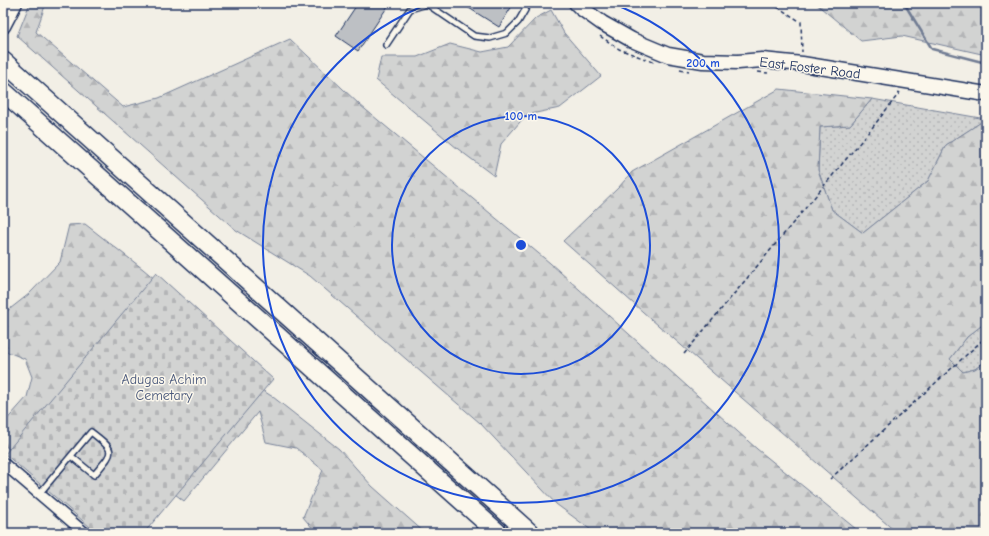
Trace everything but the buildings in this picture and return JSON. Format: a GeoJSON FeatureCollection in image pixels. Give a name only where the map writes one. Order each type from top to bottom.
{"type":"FeatureCollection","features":[{"type":"Feature","properties":{"kind":"highway"},"geometry":{"type":"LineString","coordinates":[[3,61],[530,533]]}},
{"type":"Feature","properties":{"kind":"highway"},"geometry":{"type":"LineString","coordinates":[[3,91],[498,533]]}},
{"type":"Feature","properties":{"kind":"street"},"geometry":{"type":"LineString","coordinates":[[3,26],[15,3]]}},
{"type":"Feature","properties":{"kind":"street","name":"East Foster Road"},"geometry":{"type":"LineString","coordinates":[[576,3],[602,22],[632,40],[668,55],[703,61],[738,62],[762,60],[802,64],[986,94]]}},
{"type":"Feature","properties":{"kind":"street"},"geometry":{"type":"LineString","coordinates":[[3,463],[85,533]]}},
{"type":"Feature","properties":{"kind":"lane"},"geometry":{"type":"LineString","coordinates":[[386,45],[410,9],[428,4],[474,36],[490,38],[507,34],[518,22],[527,3]]}},
{"type":"Feature","properties":{"kind":"lane"},"geometry":{"type":"LineString","coordinates":[[39,494],[91,432],[108,445],[110,452],[108,457],[94,475],[71,456]]}},
{"type":"Feature","properties":{"kind":"path"},"geometry":{"type":"LineString","coordinates":[[771,3],[801,22],[802,64]]}},
{"type":"Feature","properties":{"kind":"path"},"geometry":{"type":"LineString","coordinates":[[684,354],[872,128],[908,81]]}},
{"type":"Feature","properties":{"kind":"path"},"geometry":{"type":"LineString","coordinates":[[830,479],[986,337]]}},
{"type":"Feature","properties":{"kind":"green space"},"geometry":{"type":"Polygon","coordinates":[[[30,3],[46,3],[36,32],[123,107],[159,98],[290,39],[360,105],[550,263],[757,449],[861,533],[595,533],[556,504],[480,423],[310,276],[236,230],[17,36],[30,3]]]}},
{"type":"Feature","properties":{"kind":"green space"},"geometry":{"type":"Polygon","coordinates":[[[815,3],[986,3],[986,55],[902,36],[861,41],[815,3]]]}},
{"type":"Feature","properties":{"kind":"green space"},"geometry":{"type":"Polygon","coordinates":[[[551,10],[564,33],[601,76],[560,108],[526,115],[501,144],[494,176],[458,149],[376,80],[381,57],[417,57],[450,44],[482,52],[508,47],[536,18],[551,10]]]}},
{"type":"Feature","properties":{"kind":"green space"},"geometry":{"type":"Polygon","coordinates":[[[779,89],[872,99],[850,125],[820,127],[818,170],[832,210],[863,233],[928,181],[946,145],[986,119],[986,322],[967,337],[950,359],[963,372],[975,369],[986,361],[986,533],[897,533],[563,241],[619,187],[632,172],[779,89]]]}},
{"type":"Feature","properties":{"kind":"green space"},"geometry":{"type":"Polygon","coordinates":[[[872,99],[986,119],[946,145],[928,181],[863,233],[832,210],[818,170],[820,127],[850,125],[872,99]]]}},
{"type":"Feature","properties":{"kind":"green space"},"geometry":{"type":"Polygon","coordinates":[[[85,224],[143,269],[195,313],[224,366],[273,397],[339,449],[372,486],[425,533],[314,533],[314,530],[303,517],[323,470],[296,448],[266,442],[258,412],[184,501],[149,474],[15,454],[3,444],[3,424],[27,397],[32,377],[25,359],[3,350],[3,312],[6,312],[29,294],[60,262],[69,225],[85,224]]]}},
{"type":"Feature","properties":{"kind":"green space","name":"Adugas Achim Cemetary"},"geometry":{"type":"Polygon","coordinates":[[[156,273],[273,379],[144,533],[97,533],[5,454],[156,273]]]}},
{"type":"Feature","properties":{"kind":"green space"},"geometry":{"type":"Polygon","coordinates":[[[986,322],[986,361],[975,369],[963,372],[950,359],[967,337],[986,322]]]}},
{"type":"Feature","properties":{"kind":"waterway"},"geometry":{"type":"LineString","coordinates":[[904,3],[932,49],[986,63]]}}]}
